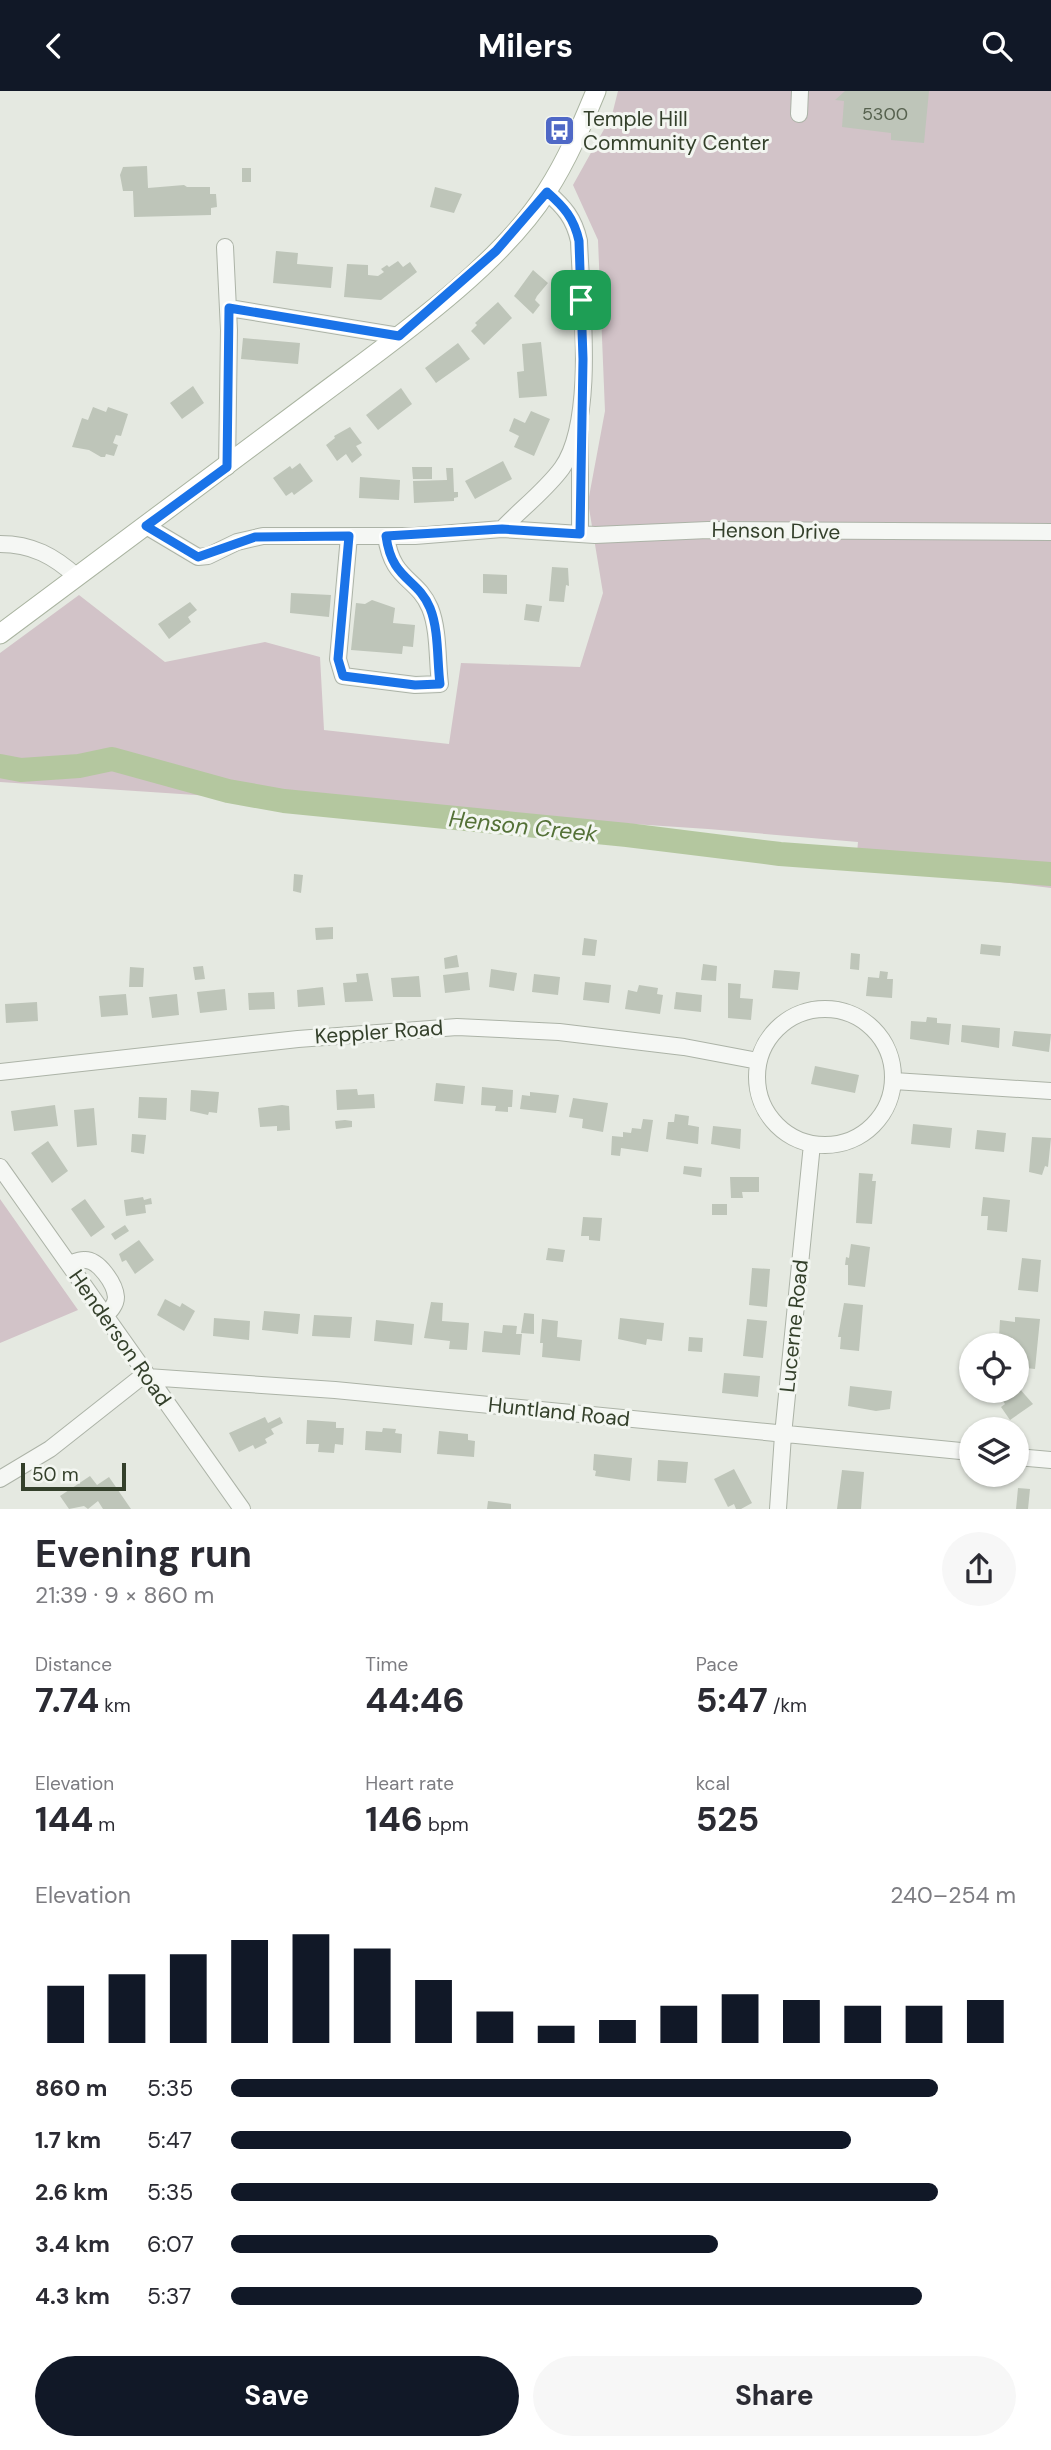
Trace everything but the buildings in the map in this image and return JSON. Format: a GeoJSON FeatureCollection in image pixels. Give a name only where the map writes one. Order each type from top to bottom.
{"type":"FeatureCollection","features":[{"type":"Feature","properties":{"kind":"main road"},"geometry":{"type":"LineString","coordinates":[[0,634],[399,336],[496,251],[547,192],[582,126],[596,91]]}},
{"type":"Feature","properties":{"kind":"street"},"geometry":{"type":"LineString","coordinates":[[800,91],[800,114]]}},
{"type":"Feature","properties":{"kind":"street"},"geometry":{"type":"LineString","coordinates":[[547,192],[566,209],[575,223],[579,241],[583,359],[580,534]]}},
{"type":"Feature","properties":{"kind":"street"},"geometry":{"type":"LineString","coordinates":[[225,247],[229,308],[227,467]]}},
{"type":"Feature","properties":{"kind":"street"},"geometry":{"type":"LineString","coordinates":[[229,308],[399,336]]}},
{"type":"Feature","properties":{"kind":"street"},"geometry":{"type":"LineString","coordinates":[[502,529],[562,467],[573,445],[580,421]]}},
{"type":"Feature","properties":{"kind":"street","name":"Henson Drive"},"geometry":{"type":"LineString","coordinates":[[146,526],[198,557],[255,537],[386,536],[502,529],[580,534],[708,530],[1051,532]]}},
{"type":"Feature","properties":{"kind":"street"},"geometry":{"type":"LineString","coordinates":[[349,536],[338,659],[343,676],[415,685],[440,684],[430,607],[394,566],[386,536]]}},
{"type":"Feature","properties":{"kind":"street"},"geometry":{"type":"LineString","coordinates":[[0,544],[32,547],[44,552],[53,556],[77,577]]}},
{"type":"Feature","properties":{"kind":"street"},"geometry":{"type":"LineString","coordinates":[[835,1010],[861,1019],[876,1030],[893,1063],[894,1081],[884,1113],[861,1136],[846,1143],[813,1145],[795,1139],[780,1128],[768,1114],[756,1080],[758,1061],[776,1029],[791,1018],[808,1011],[835,1010]]}},
{"type":"Feature","properties":{"kind":"street","name":"Keppler Road"},"geometry":{"type":"LineString","coordinates":[[0,1072],[298,1039],[457,1027],[547,1030],[684,1047],[758,1061]]}},
{"type":"Feature","properties":{"kind":"street"},"geometry":{"type":"LineString","coordinates":[[894,1081],[1051,1091]]}},
{"type":"Feature","properties":{"kind":"street","name":"Lucerne Road"},"geometry":{"type":"LineString","coordinates":[[778,1509],[783,1435],[813,1145]]}},
{"type":"Feature","properties":{"kind":"street","name":"Henderson Road"},"geometry":{"type":"LineString","coordinates":[[0,1167],[242,1509]]}},
{"type":"Feature","properties":{"kind":"street"},"geometry":{"type":"LineString","coordinates":[[69,1264],[85,1259],[95,1263],[107,1277],[116,1299],[114,1306],[105,1316]]}},
{"type":"Feature","properties":{"kind":"street"},"geometry":{"type":"LineString","coordinates":[[0,1479],[50,1449],[146,1375]]}},
{"type":"Feature","properties":{"kind":"street","name":"Huntland Road"},"geometry":{"type":"LineString","coordinates":[[146,1375],[347,1391],[959,1451]]}},
{"type":"Feature","properties":{"kind":"street"},"geometry":{"type":"LineString","coordinates":[[1029,1458],[1051,1460]]}},
{"type":"Feature","properties":{"kind":"shaded area"},"geometry":{"type":"Polygon","coordinates":[[[618,91],[1051,91],[1051,888],[856,865],[858,842],[708,829],[0,782],[0,653],[79,595],[165,662],[265,642],[320,657],[324,730],[449,744],[461,663],[580,667],[603,593],[588,502],[605,411],[598,240],[573,185],[612,115],[618,91]]]}},
{"type":"Feature","properties":{"kind":"shaded area"},"geometry":{"type":"Polygon","coordinates":[[[0,1199],[78,1310],[0,1343],[0,1199]]]}},
{"type":"Feature","properties":{"kind":"waterway","name":"Henson Creek"},"geometry":{"type":"LineString","coordinates":[[0,766],[21,770],[79,766],[112,759],[228,791],[284,801],[627,835],[780,854],[1051,874]]}},
{"type":"Feature","properties":{"kind":"place","name":"Temple Hill Community Center"},"geometry":{"type":"Point","coordinates":[560,131]}},
{"type":"Feature","properties":{"kind":"route"},"geometry":{"type":"LineString","coordinates":[[547,192],[566,209],[575,223],[579,241],[581,300],[583,359],[580,534],[502,529],[386,536],[394,566],[430,607],[440,684],[415,685],[343,676],[338,659],[349,536],[255,537],[237,542],[208,556],[198,557],[146,526],[227,467],[229,308],[399,336],[496,251],[547,192]]}}]}
